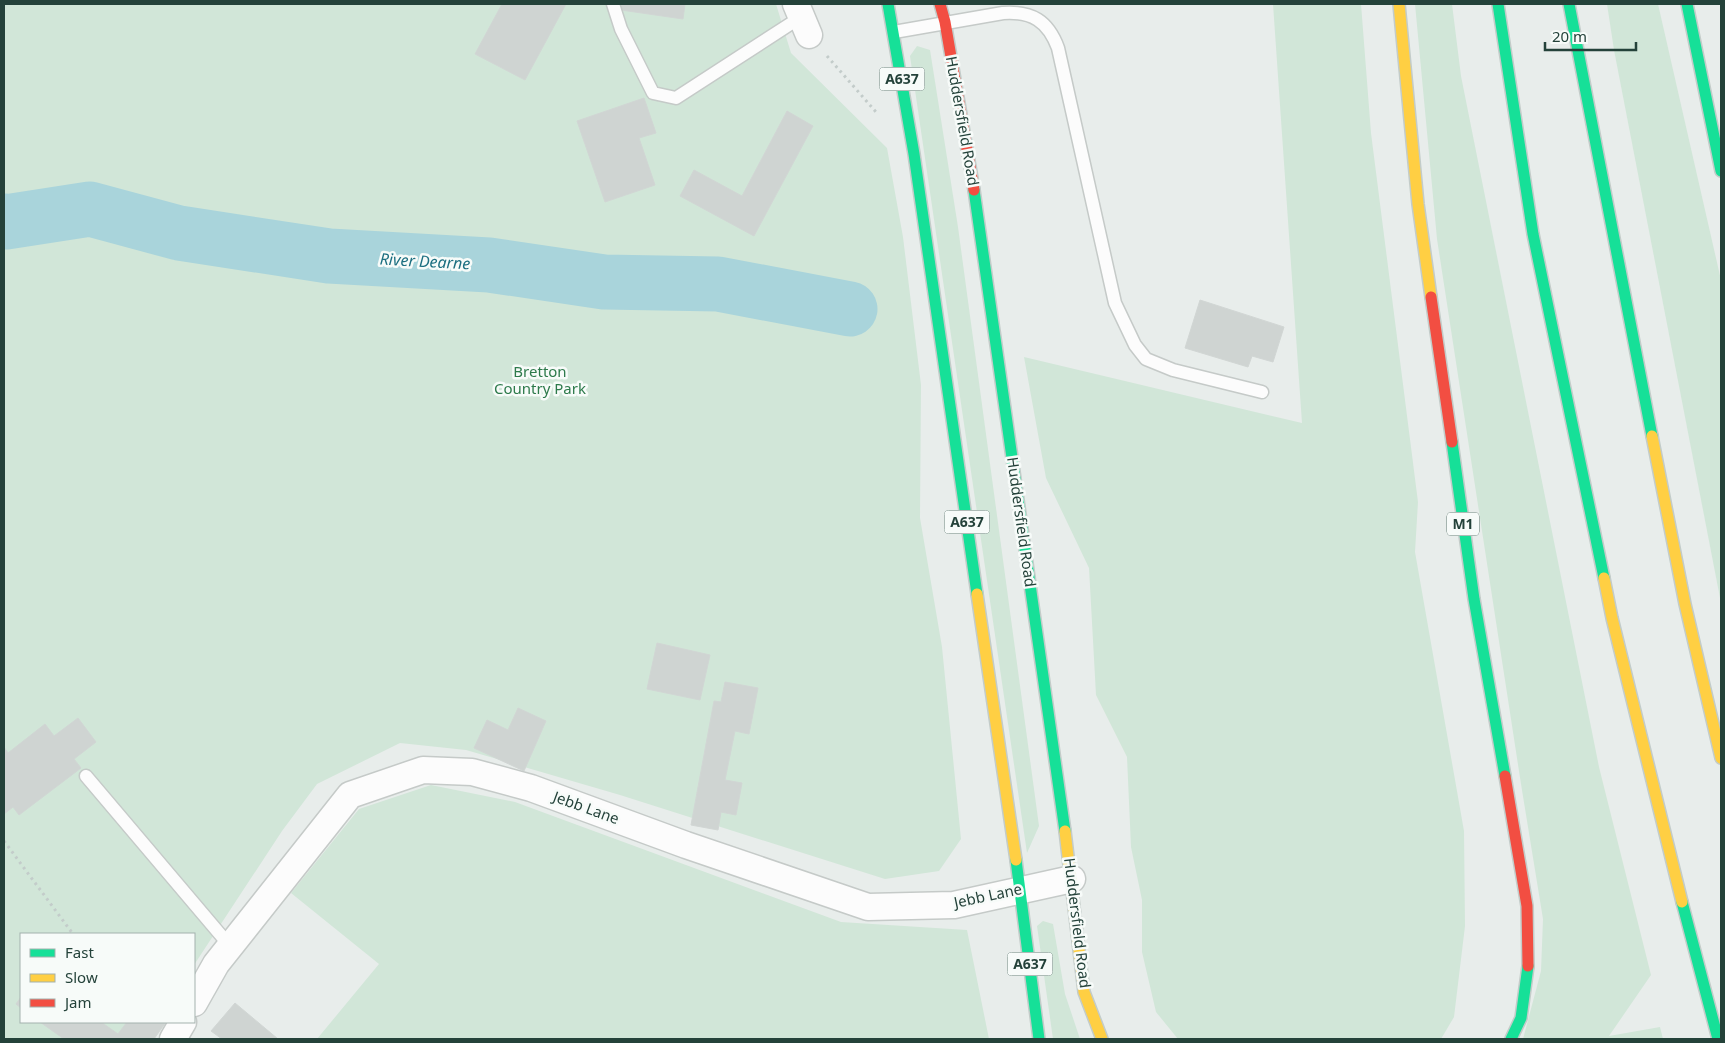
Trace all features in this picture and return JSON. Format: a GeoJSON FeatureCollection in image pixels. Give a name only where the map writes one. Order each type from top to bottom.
{"type":"FeatureCollection","features":[{"type":"Feature","properties":{"kind":"highway","name":"A637"},"geometry":{"type":"LineString","coordinates":[[888,4],[914,154],[1020,889],[1039,1039]]}},
{"type":"Feature","properties":{"kind":"highway","name":"Huddersfield Road"},"geometry":{"type":"LineString","coordinates":[[940,4],[945,22],[969,158],[1072,879],[1084,992],[1102,1039]]}},
{"type":"Feature","properties":{"kind":"highway","name":"M1"},"geometry":{"type":"LineString","coordinates":[[1399,4],[1418,204],[1474,599],[1527,906],[1529,960],[1521,1018],[1511,1039]]}},
{"type":"Feature","properties":{"kind":"highway"},"geometry":{"type":"LineString","coordinates":[[1498,4],[1533,234],[1612,618],[1697,962],[1718,1039]]}},
{"type":"Feature","properties":{"kind":"highway"},"geometry":{"type":"LineString","coordinates":[[1569,4],[1630,328],[1685,604],[1721,758]]}},
{"type":"Feature","properties":{"kind":"highway"},"geometry":{"type":"LineString","coordinates":[[1687,4],[1721,171]]}},
{"type":"Feature","properties":{"kind":"street","name":"Jebb Lane"},"geometry":{"type":"LineString","coordinates":[[195,1001],[216,964],[350,795],[423,770],[472,772],[531,788],[686,845],[868,907],[954,904],[1072,879]]}},
{"type":"Feature","properties":{"kind":"street"},"geometry":{"type":"LineString","coordinates":[[173,1039],[182,1023]]}},
{"type":"Feature","properties":{"kind":"lane"},"geometry":{"type":"LineString","coordinates":[[613,4],[621,29],[653,93],[676,98],[802,19]]}},
{"type":"Feature","properties":{"kind":"lane"},"geometry":{"type":"LineString","coordinates":[[894,32],[980,16],[1015,12],[1028,14],[1042,22],[1053,34],[1058,48],[1114,303],[1135,345],[1146,359],[1173,370],[1262,392]]}},
{"type":"Feature","properties":{"kind":"lane"},"geometry":{"type":"LineString","coordinates":[[86,776],[230,946]]}},
{"type":"Feature","properties":{"kind":"path"},"geometry":{"type":"LineString","coordinates":[[802,19],[881,117]]}},
{"type":"Feature","properties":{"kind":"path"},"geometry":{"type":"LineString","coordinates":[[4,842],[72,933]]}},
{"type":"Feature","properties":{"kind":"green space","name":"Bretton Country Park"},"geometry":{"type":"Polygon","coordinates":[[[4,4],[776,4],[791,53],[887,148],[903,237],[921,385],[920,518],[942,647],[961,839],[939,871],[885,879],[620,795],[466,750],[400,743],[317,784],[282,831],[195,963],[195,933],[20,933],[20,1023],[155,1023],[145,1039],[4,1039],[4,4]]]}},
{"type":"Feature","properties":{"kind":"green space"},"geometry":{"type":"Polygon","coordinates":[[[1273,4],[1361,4],[1371,133],[1418,502],[1415,552],[1464,831],[1465,926],[1454,1017],[1441,1039],[1178,1039],[1156,1012],[1142,952],[1142,900],[1131,847],[1127,757],[1096,695],[1089,568],[1046,478],[1024,357],[1302,423],[1273,4]]]}},
{"type":"Feature","properties":{"kind":"green space"},"geometry":{"type":"Polygon","coordinates":[[[1415,4],[1452,4],[1461,76],[1599,767],[1651,975],[1609,1036],[1660,1027],[1663,1039],[1523,1039],[1541,971],[1543,919],[1437,239],[1415,4]]]}},
{"type":"Feature","properties":{"kind":"green space"},"geometry":{"type":"Polygon","coordinates":[[[1607,4],[1658,4],[1721,280],[1721,603],[1614,50],[1607,4]]]}},
{"type":"Feature","properties":{"kind":"green space"},"geometry":{"type":"Polygon","coordinates":[[[917,46],[930,50],[958,227],[1039,826],[1027,853],[910,56],[917,46]]]}},
{"type":"Feature","properties":{"kind":"green space"},"geometry":{"type":"Polygon","coordinates":[[[431,785],[515,802],[841,922],[967,930],[989,1039],[317,1039],[379,964],[291,893],[359,809],[431,785]]]}},
{"type":"Feature","properties":{"kind":"green space"},"geometry":{"type":"Polygon","coordinates":[[[1043,921],[1053,924],[1065,994],[1080,1039],[1053,1039],[1037,926],[1043,921]]]}},
{"type":"Feature","properties":{"kind":"building"},"geometry":{"type":"Polygon","coordinates":[[[502,4],[566,4],[525,80],[475,54],[502,4]]]}},
{"type":"Feature","properties":{"kind":"building"},"geometry":{"type":"Polygon","coordinates":[[[622,4],[685,4],[683,19],[621,10],[622,4]]]}},
{"type":"Feature","properties":{"kind":"building"},"geometry":{"type":"Polygon","coordinates":[[[644,98],[656,133],[639,138],[655,185],[605,202],[577,121],[644,98]]]}},
{"type":"Feature","properties":{"kind":"building"},"geometry":{"type":"Polygon","coordinates":[[[787,111],[813,126],[754,236],[680,196],[694,170],[742,196],[787,111]]]}},
{"type":"Feature","properties":{"kind":"building"},"geometry":{"type":"Polygon","coordinates":[[[1200,300],[1284,327],[1273,362],[1252,356],[1248,367],[1185,348],[1200,300]]]}},
{"type":"Feature","properties":{"kind":"building"},"geometry":{"type":"Polygon","coordinates":[[[657,643],[710,655],[700,700],[647,689],[657,643]]]}},
{"type":"Feature","properties":{"kind":"building"},"geometry":{"type":"Polygon","coordinates":[[[725,682],[758,688],[749,734],[735,731],[725,780],[742,783],[736,815],[721,812],[718,830],[691,825],[714,701],[721,702],[725,682]]]}},
{"type":"Feature","properties":{"kind":"building"},"geometry":{"type":"Polygon","coordinates":[[[518,708],[546,721],[524,771],[474,748],[487,720],[508,730],[518,708]]]}},
{"type":"Feature","properties":{"kind":"building"},"geometry":{"type":"Polygon","coordinates":[[[78,718],[96,742],[74,759],[81,768],[19,815],[13,807],[4,814],[4,747],[8,753],[45,724],[54,736],[78,718]]]}},
{"type":"Feature","properties":{"kind":"building"},"geometry":{"type":"Polygon","coordinates":[[[20,998],[20,1007],[16,1004],[20,998]]]}},
{"type":"Feature","properties":{"kind":"building"},"geometry":{"type":"Polygon","coordinates":[[[235,1003],[278,1039],[222,1039],[211,1031],[235,1003]]]}},
{"type":"Feature","properties":{"kind":"building"},"geometry":{"type":"Polygon","coordinates":[[[41,1023],[102,1023],[118,1034],[126,1023],[165,1023],[154,1039],[64,1039],[41,1023]]]}},
{"type":"Feature","properties":{"kind":"waterway","name":"River Dearne"},"geometry":{"type":"LineString","coordinates":[[4,221],[90,209],[179,233],[329,256],[489,265],[604,282],[718,284],[850,309]]}},
{"type":"Feature","properties":{"kind":"traffic: fast"},"geometry":{"type":"LineString","coordinates":[[888,4],[914,154],[977,594]]}},
{"type":"Feature","properties":{"kind":"traffic: fast"},"geometry":{"type":"LineString","coordinates":[[1498,4],[1533,234],[1604,578]]}},
{"type":"Feature","properties":{"kind":"traffic: fast"},"geometry":{"type":"LineString","coordinates":[[1569,4],[1652,436]]}},
{"type":"Feature","properties":{"kind":"traffic: fast"},"geometry":{"type":"LineString","coordinates":[[1687,4],[1721,171]]}},
{"type":"Feature","properties":{"kind":"traffic: fast"},"geometry":{"type":"LineString","coordinates":[[974,190],[1065,831]]}},
{"type":"Feature","properties":{"kind":"traffic: fast"},"geometry":{"type":"LineString","coordinates":[[1452,442],[1474,599],[1505,776]]}},
{"type":"Feature","properties":{"kind":"traffic: fast"},"geometry":{"type":"LineString","coordinates":[[1016,860],[1039,1039]]}},
{"type":"Feature","properties":{"kind":"traffic: fast"},"geometry":{"type":"LineString","coordinates":[[1682,902],[1718,1039]]}},
{"type":"Feature","properties":{"kind":"traffic: fast"},"geometry":{"type":"LineString","coordinates":[[1511,1039],[1521,1018],[1528,966]]}},
{"type":"Feature","properties":{"kind":"traffic: slow"},"geometry":{"type":"LineString","coordinates":[[1399,4],[1418,204],[1431,297]]}},
{"type":"Feature","properties":{"kind":"traffic: slow"},"geometry":{"type":"LineString","coordinates":[[1652,436],[1685,604],[1721,758]]}},
{"type":"Feature","properties":{"kind":"traffic: slow"},"geometry":{"type":"LineString","coordinates":[[1604,578],[1612,618],[1682,902]]}},
{"type":"Feature","properties":{"kind":"traffic: slow"},"geometry":{"type":"LineString","coordinates":[[977,594],[1016,860]]}},
{"type":"Feature","properties":{"kind":"traffic: slow"},"geometry":{"type":"LineString","coordinates":[[1065,831],[1084,992],[1102,1039]]}},
{"type":"Feature","properties":{"kind":"traffic: jam"},"geometry":{"type":"LineString","coordinates":[[940,4],[945,22],[974,190]]}},
{"type":"Feature","properties":{"kind":"traffic: jam"},"geometry":{"type":"LineString","coordinates":[[1431,297],[1452,442]]}},
{"type":"Feature","properties":{"kind":"traffic: jam"},"geometry":{"type":"LineString","coordinates":[[1505,776],[1527,906],[1528,966]]}}]}
